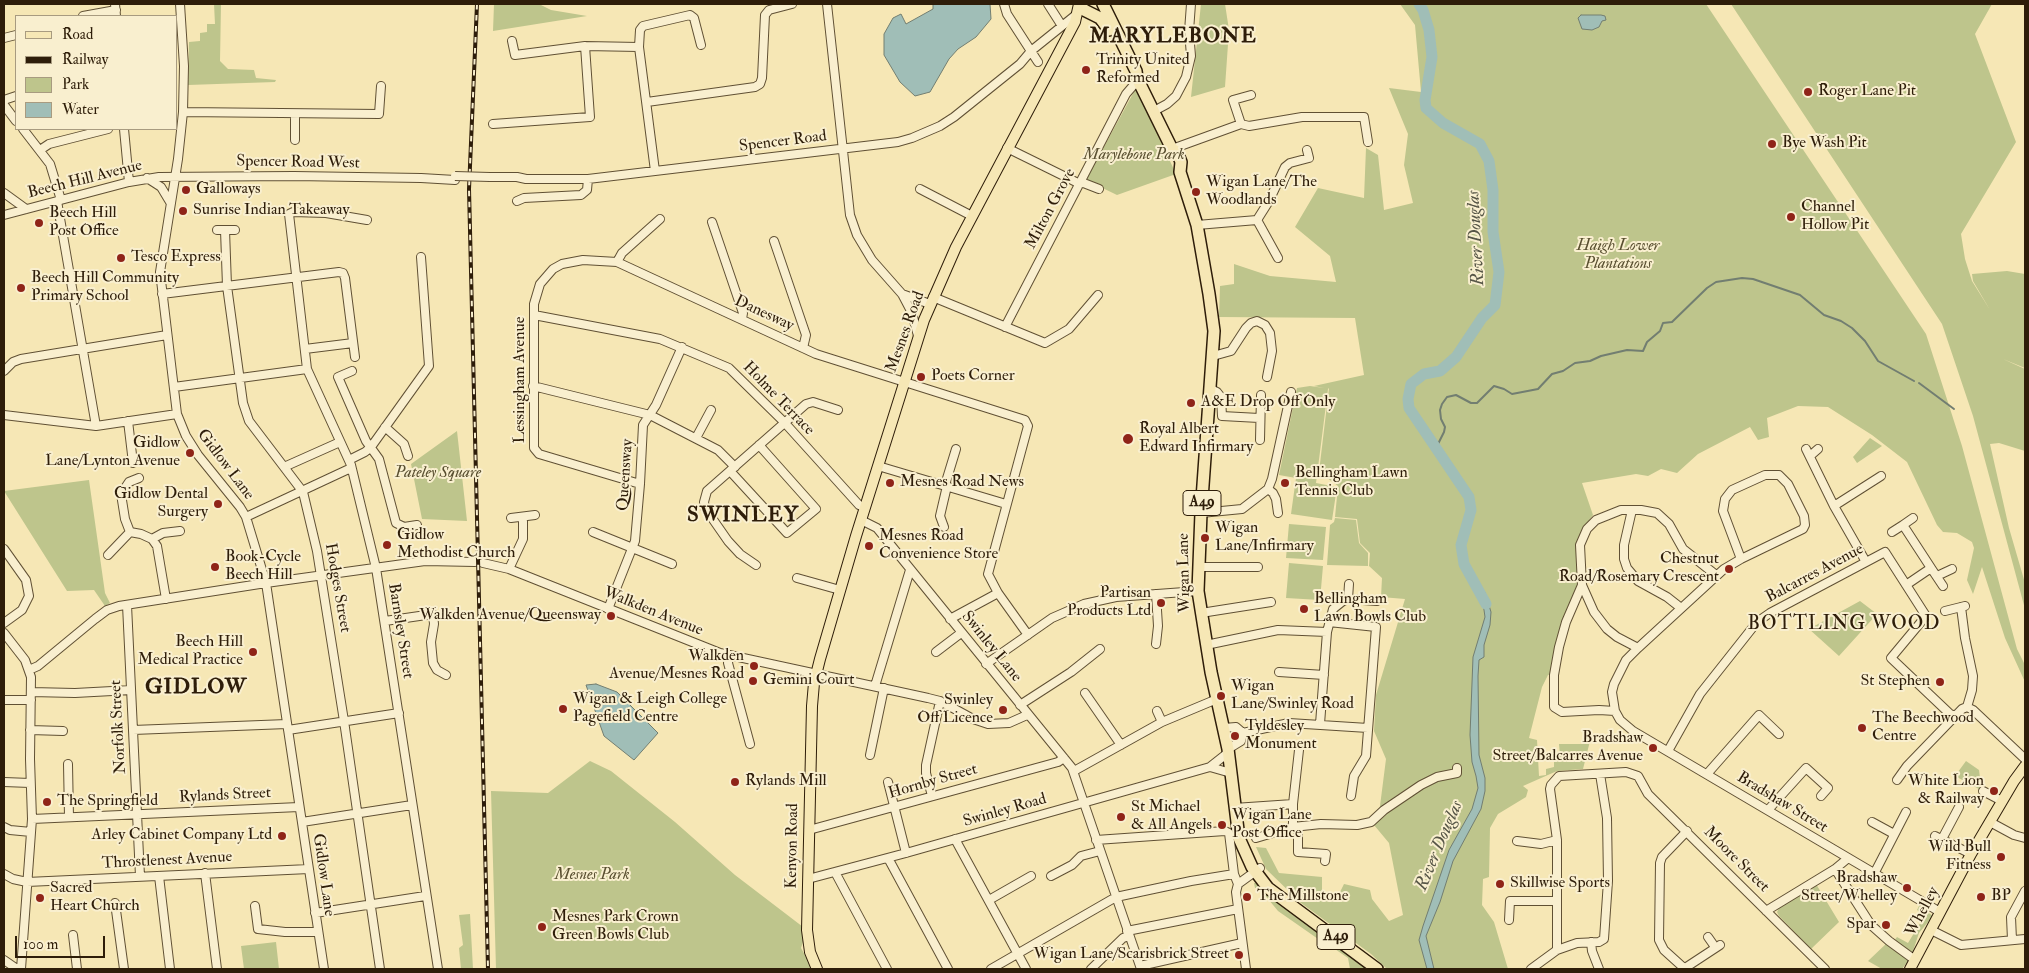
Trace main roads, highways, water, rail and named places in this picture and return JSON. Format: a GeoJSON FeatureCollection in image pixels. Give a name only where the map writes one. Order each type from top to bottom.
{"type":"FeatureCollection","features":[{"type":"Feature","properties":{"kind":"highway","name":"A49"},"geometry":{"type":"LineString","coordinates":[[1078,11],[1097,9],[1102,4]]}},
{"type":"Feature","properties":{"kind":"highway","name":"Wigan Lane"},"geometry":{"type":"LineString","coordinates":[[1102,4],[1136,71],[1137,79]]}},
{"type":"Feature","properties":{"kind":"highway","name":"Wigan Lane"},"geometry":{"type":"LineString","coordinates":[[1090,11],[1105,23],[1131,74],[1137,79],[1154,110],[1172,149],[1170,155],[1173,164],[1180,172],[1197,225],[1213,322],[1211,389],[1198,567],[1200,613],[1228,750],[1240,843],[1258,870]]}},
{"type":"Feature","properties":{"kind":"highway","name":"Wigan Lane"},"geometry":{"type":"LineString","coordinates":[[1238,825],[1251,839],[1258,870]]}},
{"type":"Feature","properties":{"kind":"highway","name":"A49"},"geometry":{"type":"LineString","coordinates":[[1258,870],[1286,901],[1377,969]]}},
{"type":"Feature","properties":{"kind":"main road","name":"Mesnes Road"},"geometry":{"type":"LineString","coordinates":[[817,674],[840,590],[918,336],[956,246],[1066,38],[1078,11]]}},
{"type":"Feature","properties":{"kind":"main road","name":"Kenyon Road"},"geometry":{"type":"LineString","coordinates":[[816,969],[807,936],[807,900],[812,706],[817,674]]}},
{"type":"Feature","properties":{"kind":"main road","name":"Whelley"},"geometry":{"type":"LineString","coordinates":[[1912,964],[1971,854],[2025,766]]}},
{"type":"Feature","properties":{"kind":"water"},"geometry":{"type":"Polygon","coordinates":[[[933,4],[990,4],[991,19],[976,37],[958,49],[949,59],[930,92],[915,96],[900,82],[884,55],[884,34],[893,18],[901,14],[906,24],[933,9],[933,4]]]}},
{"type":"Feature","properties":{"kind":"water"},"geometry":{"type":"Polygon","coordinates":[[[1581,15],[1601,15],[1605,16],[1606,20],[1602,21],[1599,27],[1592,30],[1582,29],[1578,18],[1581,15]]]}},
{"type":"Feature","properties":{"kind":"water","name":"River Douglas"},"geometry":{"type":"Polygon","coordinates":[[[1481,591],[1485,592],[1491,612],[1490,625],[1484,645],[1484,657],[1479,660],[1478,676],[1479,755],[1485,778],[1485,791],[1481,809],[1453,861],[1440,902],[1426,936],[1434,969],[1427,969],[1419,940],[1449,850],[1472,809],[1478,788],[1472,762],[1470,735],[1473,657],[1485,617],[1483,603],[1479,596],[1481,591]]]}},
{"type":"Feature","properties":{"kind":"water"},"geometry":{"type":"Polygon","coordinates":[[[596,684],[617,692],[658,733],[634,760],[604,736],[586,685],[596,684]]]}},
{"type":"Feature","properties":{"kind":"waterway","name":"River Douglas"},"geometry":{"type":"LineString","coordinates":[[1419,4],[1423,10],[1429,30],[1432,57],[1425,100],[1426,108],[1443,123],[1480,144],[1489,161],[1493,190],[1493,232],[1499,272],[1495,305],[1482,318],[1456,357],[1440,371],[1424,374],[1411,384],[1408,399],[1409,408],[1469,497],[1471,510],[1461,545],[1464,564],[1486,604]]}},
{"type":"Feature","properties":{"kind":"waterway"},"geometry":{"type":"LineString","coordinates":[[1436,448],[1444,432],[1445,427],[1441,419],[1440,410],[1447,397],[1456,395],[1471,403],[1477,403],[1494,386],[1512,394],[1538,389],[1552,374],[1563,371],[1575,363],[1590,361],[1601,356],[1627,350],[1643,351],[1647,342],[1660,331],[1663,323],[1672,322],[1707,288],[1716,282],[1742,278],[1753,279],[1800,295],[1824,315],[1841,321],[1852,328],[1865,341],[1878,361],[1914,381]]}},
{"type":"Feature","properties":{"kind":"waterway"},"geometry":{"type":"LineString","coordinates":[[1919,383],[1954,409]]}},
{"type":"Feature","properties":{"kind":"railway"},"geometry":{"type":"LineString","coordinates":[[477,4],[469,189],[488,969]]}},
{"type":"Feature","properties":{"kind":"place","name":"Trinity United Reformed"},"geometry":{"type":"Point","coordinates":[1086,70]}},
{"type":"Feature","properties":{"kind":"place","name":"Roger Lane Pit"},"geometry":{"type":"Point","coordinates":[1808,92]}},
{"type":"Feature","properties":{"kind":"place","name":"Bye Wash Pit"},"geometry":{"type":"Point","coordinates":[1772,144]}},
{"type":"Feature","properties":{"kind":"place","name":"Galloways"},"geometry":{"type":"Point","coordinates":[186,190]}},
{"type":"Feature","properties":{"kind":"place","name":"Wigan Lane/The Woodlands"},"geometry":{"type":"Point","coordinates":[1196,192]}},
{"type":"Feature","properties":{"kind":"place","name":"Sunrise Indian Takeaway"},"geometry":{"type":"Point","coordinates":[183,211]}},
{"type":"Feature","properties":{"kind":"place","name":"Channel Hollow Pit"},"geometry":{"type":"Point","coordinates":[1791,217]}},
{"type":"Feature","properties":{"kind":"place","name":"Beech Hill Post Office"},"geometry":{"type":"Point","coordinates":[39,223]}},
{"type":"Feature","properties":{"kind":"place","name":"Tesco Express"},"geometry":{"type":"Point","coordinates":[121,258]}},
{"type":"Feature","properties":{"kind":"place","name":"Beech Hill Community Primary School"},"geometry":{"type":"Point","coordinates":[21,288]}},
{"type":"Feature","properties":{"kind":"place","name":"Poets Corner"},"geometry":{"type":"Point","coordinates":[921,377]}},
{"type":"Feature","properties":{"kind":"place","name":"A&E Drop Off Only"},"geometry":{"type":"Point","coordinates":[1191,403]}},
{"type":"Feature","properties":{"kind":"place","name":"Royal Albert Edward Infirmary"},"geometry":{"type":"Point","coordinates":[1128,439]}},
{"type":"Feature","properties":{"kind":"place","name":"Gidlow Lane/Lynton Avenue"},"geometry":{"type":"Point","coordinates":[190,453]}},
{"type":"Feature","properties":{"kind":"place","name":"Mesnes Road News"},"geometry":{"type":"Point","coordinates":[890,483]}},
{"type":"Feature","properties":{"kind":"place","name":"Bellingham Lawn Tennis Club"},"geometry":{"type":"Point","coordinates":[1285,483]}},
{"type":"Feature","properties":{"kind":"place","name":"Gidlow Dental Surgery"},"geometry":{"type":"Point","coordinates":[218,504]}},
{"type":"Feature","properties":{"kind":"place","name":"Wigan Lane/Infirmary"},"geometry":{"type":"Point","coordinates":[1205,538]}},
{"type":"Feature","properties":{"kind":"place","name":"Gidlow Methodist Church"},"geometry":{"type":"Point","coordinates":[387,545]}},
{"type":"Feature","properties":{"kind":"place","name":"Mesnes Road Convenience Store"},"geometry":{"type":"Point","coordinates":[869,546]}},
{"type":"Feature","properties":{"kind":"place","name":"Book-Cycle Beech Hill"},"geometry":{"type":"Point","coordinates":[215,567]}},
{"type":"Feature","properties":{"kind":"place","name":"Chestnut Road/Rosemary Crescent"},"geometry":{"type":"Point","coordinates":[1729,569]}},
{"type":"Feature","properties":{"kind":"place","name":"Partisan Products Ltd"},"geometry":{"type":"Point","coordinates":[1161,603]}},
{"type":"Feature","properties":{"kind":"place","name":"Bellingham Lawn Bowls Club"},"geometry":{"type":"Point","coordinates":[1304,609]}},
{"type":"Feature","properties":{"kind":"place","name":"Walkden Avenue/Queensway"},"geometry":{"type":"Point","coordinates":[611,616]}},
{"type":"Feature","properties":{"kind":"place","name":"Beech Hill Medical Practice"},"geometry":{"type":"Point","coordinates":[253,652]}},
{"type":"Feature","properties":{"kind":"place","name":"Walkden Avenue/Mesnes Road"},"geometry":{"type":"Point","coordinates":[754,666]}},
{"type":"Feature","properties":{"kind":"place","name":"Gemini Court"},"geometry":{"type":"Point","coordinates":[753,681]}},
{"type":"Feature","properties":{"kind":"place","name":"St Stephen"},"geometry":{"type":"Point","coordinates":[1940,682]}},
{"type":"Feature","properties":{"kind":"place","name":"Wigan Lane/Swinley Road"},"geometry":{"type":"Point","coordinates":[1221,696]}},
{"type":"Feature","properties":{"kind":"place","name":"Wigan & Leigh College Pagefield Centre"},"geometry":{"type":"Point","coordinates":[563,709]}},
{"type":"Feature","properties":{"kind":"place","name":"Swinley Off Licence"},"geometry":{"type":"Point","coordinates":[1003,710]}},
{"type":"Feature","properties":{"kind":"place","name":"The Beechwood Centre"},"geometry":{"type":"Point","coordinates":[1862,728]}},
{"type":"Feature","properties":{"kind":"place","name":"Tyldesley Monument"},"geometry":{"type":"Point","coordinates":[1235,736]}},
{"type":"Feature","properties":{"kind":"place","name":"Bradshaw Street/Balcarres Avenue"},"geometry":{"type":"Point","coordinates":[1653,748]}},
{"type":"Feature","properties":{"kind":"place","name":"Rylands Mill"},"geometry":{"type":"Point","coordinates":[735,782]}},
{"type":"Feature","properties":{"kind":"place","name":"White Lion & Railway"},"geometry":{"type":"Point","coordinates":[1994,791]}},
{"type":"Feature","properties":{"kind":"place","name":"The Springfield"},"geometry":{"type":"Point","coordinates":[47,802]}},
{"type":"Feature","properties":{"kind":"place","name":"St Michael & All Angels"},"geometry":{"type":"Point","coordinates":[1121,817]}},
{"type":"Feature","properties":{"kind":"place","name":"Wigan Lane Post Office"},"geometry":{"type":"Point","coordinates":[1222,825]}},
{"type":"Feature","properties":{"kind":"place","name":"Arley Cabinet Company Ltd"},"geometry":{"type":"Point","coordinates":[282,836]}},
{"type":"Feature","properties":{"kind":"place","name":"Wild Bull Fitness"},"geometry":{"type":"Point","coordinates":[2001,857]}},
{"type":"Feature","properties":{"kind":"place","name":"Skillwise Sports"},"geometry":{"type":"Point","coordinates":[1500,884]}},
{"type":"Feature","properties":{"kind":"place","name":"Bradshaw Street/Whelley"},"geometry":{"type":"Point","coordinates":[1907,888]}},
{"type":"Feature","properties":{"kind":"place","name":"The Millstone"},"geometry":{"type":"Point","coordinates":[1247,897]}},
{"type":"Feature","properties":{"kind":"place","name":"BP"},"geometry":{"type":"Point","coordinates":[1981,897]}},
{"type":"Feature","properties":{"kind":"place","name":"Sacred Heart Church"},"geometry":{"type":"Point","coordinates":[40,898]}},
{"type":"Feature","properties":{"kind":"place","name":"Spar"},"geometry":{"type":"Point","coordinates":[1886,925]}},
{"type":"Feature","properties":{"kind":"place","name":"Mesnes Park Crown Green Bowls Club"},"geometry":{"type":"Point","coordinates":[542,927]}},
{"type":"Feature","properties":{"kind":"place","name":"Wigan Lane/Scarisbrick Street"},"geometry":{"type":"Point","coordinates":[1239,955]}},
{"type":"Feature","properties":{"kind":"district","name":"MARYLEBONE"},"geometry":{"type":"Point","coordinates":[1173,37]}},
{"type":"Feature","properties":{"kind":"district","name":"SWINLEY"},"geometry":{"type":"Point","coordinates":[743,516]}},
{"type":"Feature","properties":{"kind":"district","name":"BOTTLING WOOD"},"geometry":{"type":"Point","coordinates":[1844,625]}},
{"type":"Feature","properties":{"kind":"district","name":"GIDLOW"},"geometry":{"type":"Point","coordinates":[196,688]}},
{"type":"Feature","properties":{"kind":"park label","name":"Marylebone Park"},"geometry":{"type":"Point","coordinates":[1134,156]}},
{"type":"Feature","properties":{"kind":"park label","name":"Haigh Lower Plantations"},"geometry":{"type":"Point","coordinates":[1618,256]}},
{"type":"Feature","properties":{"kind":"park label","name":"Pateley Square"},"geometry":{"type":"Point","coordinates":[438,474]}},
{"type":"Feature","properties":{"kind":"park label","name":"Mesnes Park"},"geometry":{"type":"Point","coordinates":[592,876]}}]}
